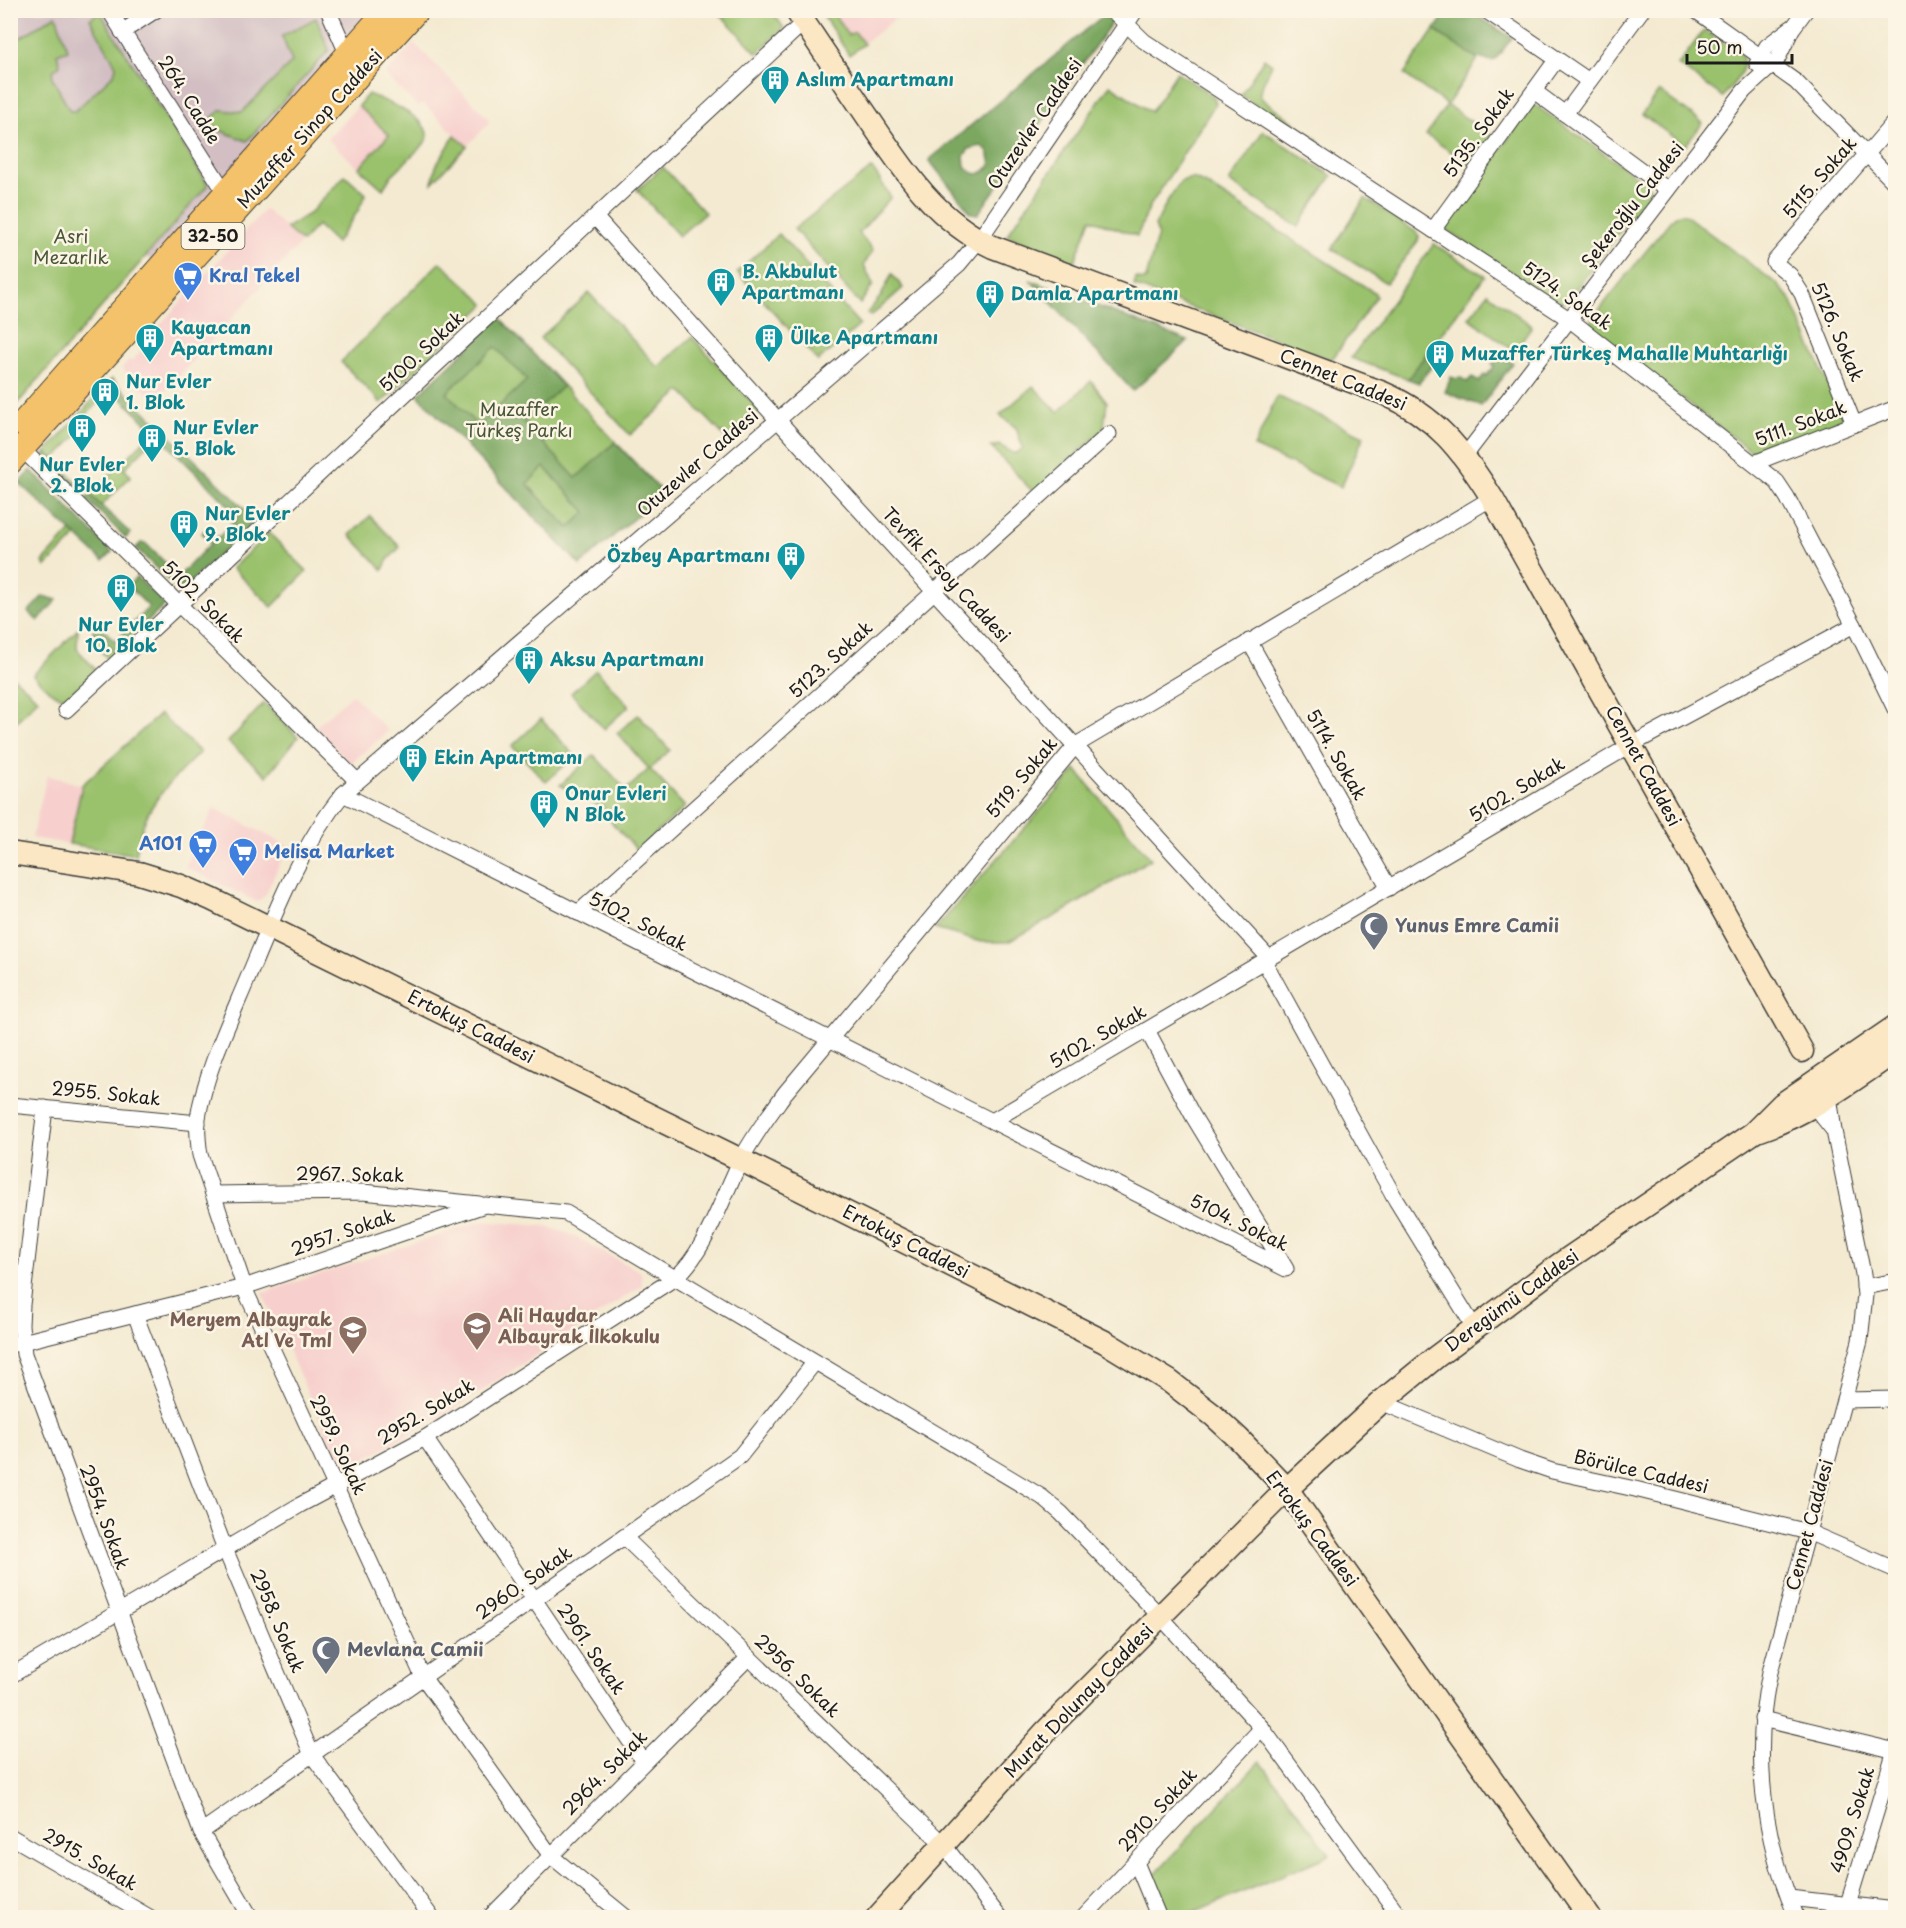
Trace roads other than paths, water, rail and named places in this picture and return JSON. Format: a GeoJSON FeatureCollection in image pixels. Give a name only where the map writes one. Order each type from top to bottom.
{"type":"FeatureCollection","features":[{"type":"Feature","properties":{"kind":"main road","name":"Muzaffer Sinop Caddesi"},"geometry":{"type":"LineString","coordinates":[[14,449],[231,201],[347,54],[387,10]]}},
{"type":"Feature","properties":{"kind":"main road","name":"Muzaffer Sinop Caddesi"},"geometry":{"type":"LineString","coordinates":[[231,201],[357,76],[417,10]]}},
{"type":"Feature","properties":{"kind":"main road","name":"Cennet Caddesi"},"geometry":{"type":"LineString","coordinates":[[800,16],[902,168],[922,194],[957,226],[979,240],[1401,401],[1430,420],[1464,456],[1492,498],[1802,1051],[1818,1091]]}},
{"type":"Feature","properties":{"kind":"main road","name":"Ertokuş Caddesi"},"geometry":{"type":"LineString","coordinates":[[10,853],[103,867],[160,879],[211,899],[741,1160],[1136,1359],[1213,1415],[1287,1489],[1590,1917]]}},
{"type":"Feature","properties":{"kind":"main road","name":"Deregümü Caddesi"},"geometry":{"type":"LineString","coordinates":[[1818,1091],[1896,1026]]}},
{"type":"Feature","properties":{"kind":"main road","name":"Deregümü Caddesi"},"geometry":{"type":"LineString","coordinates":[[1287,1489],[1381,1402],[1474,1327],[1560,1264],[1753,1133],[1782,1104],[1818,1091],[1896,1051]]}},
{"type":"Feature","properties":{"kind":"main road","name":"Murat Dolunay Caddesi"},"geometry":{"type":"LineString","coordinates":[[877,1917],[1047,1730],[1287,1489]]}},
{"type":"Feature","properties":{"kind":"street","name":"264. Cadde"},"geometry":{"type":"LineString","coordinates":[[109,10],[231,201]]}},
{"type":"Feature","properties":{"kind":"street"},"geometry":{"type":"LineString","coordinates":[[122,32],[156,10]]}},
{"type":"Feature","properties":{"kind":"street"},"geometry":{"type":"LineString","coordinates":[[328,10],[357,76]]}},
{"type":"Feature","properties":{"kind":"street","name":"5124. Sokak"},"geometry":{"type":"LineString","coordinates":[[1112,10],[1144,41],[1569,319],[1771,476],[1783,489],[1896,711]]}},
{"type":"Feature","properties":{"kind":"street","name":"Otuzevler Caddesi"},"geometry":{"type":"LineString","coordinates":[[269,927],[312,837],[324,817],[343,794],[959,264],[979,240],[1136,10]]}},
{"type":"Feature","properties":{"kind":"street"},"geometry":{"type":"LineString","coordinates":[[1485,10],[1589,81]]}},
{"type":"Feature","properties":{"kind":"street"},"geometry":{"type":"LineString","coordinates":[[1565,114],[1642,10]]}},
{"type":"Feature","properties":{"kind":"street"},"geometry":{"type":"LineString","coordinates":[[1695,10],[1767,60],[1811,96],[1896,184]]}},
{"type":"Feature","properties":{"kind":"street","name":"Şekeroğlu Caddesi"},"geometry":{"type":"LineString","coordinates":[[1464,456],[1744,91],[1767,60],[1773,41],[1796,23],[1806,10]]}},
{"type":"Feature","properties":{"kind":"street","name":"5100. Sokak"},"geometry":{"type":"LineString","coordinates":[[66,710],[595,217],[800,16]]}},
{"type":"Feature","properties":{"kind":"street","name":"5135. Sokak"},"geometry":{"type":"LineString","coordinates":[[1433,230],[1557,59]]}},
{"type":"Feature","properties":{"kind":"street"},"geometry":{"type":"LineString","coordinates":[[1534,91],[1668,190]]}},
{"type":"Feature","properties":{"kind":"street","name":"5115. Sokak"},"geometry":{"type":"LineString","coordinates":[[1774,262],[1896,120]]}},
{"type":"Feature","properties":{"kind":"street","name":"Tevfik Ersoy Caddesi"},"geometry":{"type":"LineString","coordinates":[[595,217],[1076,745],[1267,960],[1396,1200],[1474,1327]]}},
{"type":"Feature","properties":{"kind":"street","name":"5126. Sokak"},"geometry":{"type":"LineString","coordinates":[[1774,262],[1790,275],[1802,294],[1854,424]]}},
{"type":"Feature","properties":{"kind":"street","name":"5111. Sokak"},"geometry":{"type":"LineString","coordinates":[[1754,463],[1896,408]]}},
{"type":"Feature","properties":{"kind":"street","name":"5123. Sokak"},"geometry":{"type":"LineString","coordinates":[[578,913],[1109,434]]}},
{"type":"Feature","properties":{"kind":"street","name":"5102. Sokak"},"geometry":{"type":"LineString","coordinates":[[14,449],[179,605],[357,781]]}},
{"type":"Feature","properties":{"kind":"street","name":"5119. Sokak"},"geometry":{"type":"LineString","coordinates":[[741,1160],[772,1110],[1076,745],[1492,498]]}},
{"type":"Feature","properties":{"kind":"street","name":"5102. Sokak"},"geometry":{"type":"LineString","coordinates":[[343,794],[992,1121],[1631,745],[1854,625]]}},
{"type":"Feature","properties":{"kind":"street","name":"5114. Sokak"},"geometry":{"type":"LineString","coordinates":[[1249,641],[1389,888]]}},
{"type":"Feature","properties":{"kind":"street","name":"2959. Sokak"},"geometry":{"type":"LineString","coordinates":[[269,927],[221,1044],[202,1102],[198,1123],[200,1155],[244,1287],[423,1677],[550,1856],[627,1917]]}},
{"type":"Feature","properties":{"kind":"street","name":"5104. Sokak"},"geometry":{"type":"LineString","coordinates":[[992,1121],[1286,1269],[1193,1116],[1147,1030]]}},
{"type":"Feature","properties":{"kind":"street","name":"Cennet Caddesi"},"geometry":{"type":"LineString","coordinates":[[1797,1917],[1777,1863],[1762,1784],[1760,1750],[1762,1719],[1770,1672],[1860,1341],[1864,1317],[1864,1287],[1859,1250],[1834,1131],[1818,1091]]}},
{"type":"Feature","properties":{"kind":"street","name":"2955. Sokak"},"geometry":{"type":"LineString","coordinates":[[10,1105],[198,1123]]}},
{"type":"Feature","properties":{"kind":"street","name":"2954. Sokak"},"geometry":{"type":"LineString","coordinates":[[45,1108],[16,1343],[28,1367],[201,1832],[251,1917]]}},
{"type":"Feature","properties":{"kind":"street","name":"2952. Sokak"},"geometry":{"type":"LineString","coordinates":[[10,1676],[225,1549],[424,1438],[675,1278],[685,1270],[697,1253],[741,1160]]}},
{"type":"Feature","properties":{"kind":"street","name":"2967. Sokak"},"geometry":{"type":"LineString","coordinates":[[213,1194],[363,1192],[484,1205]]}},
{"type":"Feature","properties":{"kind":"street","name":"2957. Sokak"},"geometry":{"type":"LineString","coordinates":[[16,1343],[244,1287],[484,1205],[566,1213],[1042,1497],[1061,1513],[1161,1617],[1262,1728],[1401,1917]]}},
{"type":"Feature","properties":{"kind":"street"},"geometry":{"type":"LineString","coordinates":[[1864,1287],[1896,1281]]}},
{"type":"Feature","properties":{"kind":"street","name":"2958. Sokak"},"geometry":{"type":"LineString","coordinates":[[135,1314],[225,1549],[312,1755],[432,1917]]}},
{"type":"Feature","properties":{"kind":"street","name":"2960. Sokak"},"geometry":{"type":"LineString","coordinates":[[201,1832],[740,1456],[815,1362]]}},
{"type":"Feature","properties":{"kind":"street"},"geometry":{"type":"LineString","coordinates":[[1844,1400],[1896,1399]]}},
{"type":"Feature","properties":{"kind":"street","name":"Börülce Caddesi"},"geometry":{"type":"LineString","coordinates":[[1381,1402],[1552,1471],[1808,1532],[1896,1570]]}},
{"type":"Feature","properties":{"kind":"street","name":"2961. Sokak"},"geometry":{"type":"LineString","coordinates":[[424,1438],[644,1762]]}},
{"type":"Feature","properties":{"kind":"street","name":"2956. Sokak"},"geometry":{"type":"LineString","coordinates":[[624,1537],[944,1844],[1000,1917]]}},
{"type":"Feature","properties":{"kind":"street","name":"2964. Sokak"},"geometry":{"type":"LineString","coordinates":[[489,1917],[748,1657]]}},
{"type":"Feature","properties":{"kind":"street"},"geometry":{"type":"LineString","coordinates":[[1762,1719],[1895,1750]]}},
{"type":"Feature","properties":{"kind":"street","name":"2910. Sokak"},"geometry":{"type":"LineString","coordinates":[[1083,1917],[1262,1728]]}},
{"type":"Feature","properties":{"kind":"street","name":"4909. Sokak"},"geometry":{"type":"LineString","coordinates":[[1848,1904],[1895,1750]]}},
{"type":"Feature","properties":{"kind":"street","name":"2915. Sokak"},"geometry":{"type":"LineString","coordinates":[[10,1836],[151,1917]]}},
{"type":"Feature","properties":{"kind":"street"},"geometry":{"type":"LineString","coordinates":[[1136,1862],[1159,1917]]}},
{"type":"Feature","properties":{"kind":"street"},"geometry":{"type":"LineString","coordinates":[[1789,1898],[1896,1910]]}},
{"type":"Feature","properties":{"kind":"place","name":"Aslım Apartmanı"},"geometry":{"type":"Point","coordinates":[775,106]}},
{"type":"Feature","properties":{"kind":"place","name":"Kral Tekel"},"geometry":{"type":"Point","coordinates":[188,302]}},
{"type":"Feature","properties":{"kind":"place","name":"B. Akbulut Apartmanı"},"geometry":{"type":"Point","coordinates":[721,308]}},
{"type":"Feature","properties":{"kind":"place","name":"Damla Apartmanı"},"geometry":{"type":"Point","coordinates":[990,320]}},
{"type":"Feature","properties":{"kind":"place","name":"Kayacan Apartmanı"},"geometry":{"type":"Point","coordinates":[150,364]}},
{"type":"Feature","properties":{"kind":"place","name":"Ülke Apartmanı"},"geometry":{"type":"Point","coordinates":[769,364]}},
{"type":"Feature","properties":{"kind":"place","name":"Muzaffer Türkeş Mahalle Muhtarlığı"},"geometry":{"type":"Point","coordinates":[1440,380]}},
{"type":"Feature","properties":{"kind":"place","name":"Nur Evler 1. Blok"},"geometry":{"type":"Point","coordinates":[105,418]}},
{"type":"Feature","properties":{"kind":"place","name":"Nur Evler 2. Blok"},"geometry":{"type":"Point","coordinates":[82,454]}},
{"type":"Feature","properties":{"kind":"place","name":"Nur Evler 5. Blok"},"geometry":{"type":"Point","coordinates":[152,464]}},
{"type":"Feature","properties":{"kind":"place","name":"Nur Evler 9. Blok"},"geometry":{"type":"Point","coordinates":[184,550]}},
{"type":"Feature","properties":{"kind":"place","name":"Özbey Apartmanı"},"geometry":{"type":"Point","coordinates":[791,582]}},
{"type":"Feature","properties":{"kind":"place","name":"Nur Evler 10. Blok"},"geometry":{"type":"Point","coordinates":[121,614]}},
{"type":"Feature","properties":{"kind":"place","name":"Aksu Apartmanı"},"geometry":{"type":"Point","coordinates":[529,686]}},
{"type":"Feature","properties":{"kind":"place","name":"Ekin Apartmanı"},"geometry":{"type":"Point","coordinates":[413,784]}},
{"type":"Feature","properties":{"kind":"place","name":"Onur Evleri N Blok"},"geometry":{"type":"Point","coordinates":[544,830]}},
{"type":"Feature","properties":{"kind":"place","name":"A101"},"geometry":{"type":"Point","coordinates":[203,870]}},
{"type":"Feature","properties":{"kind":"place","name":"Melisa Market"},"geometry":{"type":"Point","coordinates":[243,878]}},
{"type":"Feature","properties":{"kind":"place","name":"Yunus Emre Camii"},"geometry":{"type":"Point","coordinates":[1374,952]}},
{"type":"Feature","properties":{"kind":"place","name":"Ali Haydar Albayrak İlkokulu"},"geometry":{"type":"Point","coordinates":[477,1352]}},
{"type":"Feature","properties":{"kind":"place","name":"Meryem Albayrak Atl Ve Tml"},"geometry":{"type":"Point","coordinates":[353,1356]}},
{"type":"Feature","properties":{"kind":"place","name":"Mevlana Camii"},"geometry":{"type":"Point","coordinates":[326,1676]}},
{"type":"Feature","properties":{"kind":"park label","name":"Asri Mezarlık"},"geometry":{"type":"Point","coordinates":[71,247]}},
{"type":"Feature","properties":{"kind":"park label","name":"Muzaffer Türkeş Parkı"},"geometry":{"type":"Point","coordinates":[519,420]}}]}
